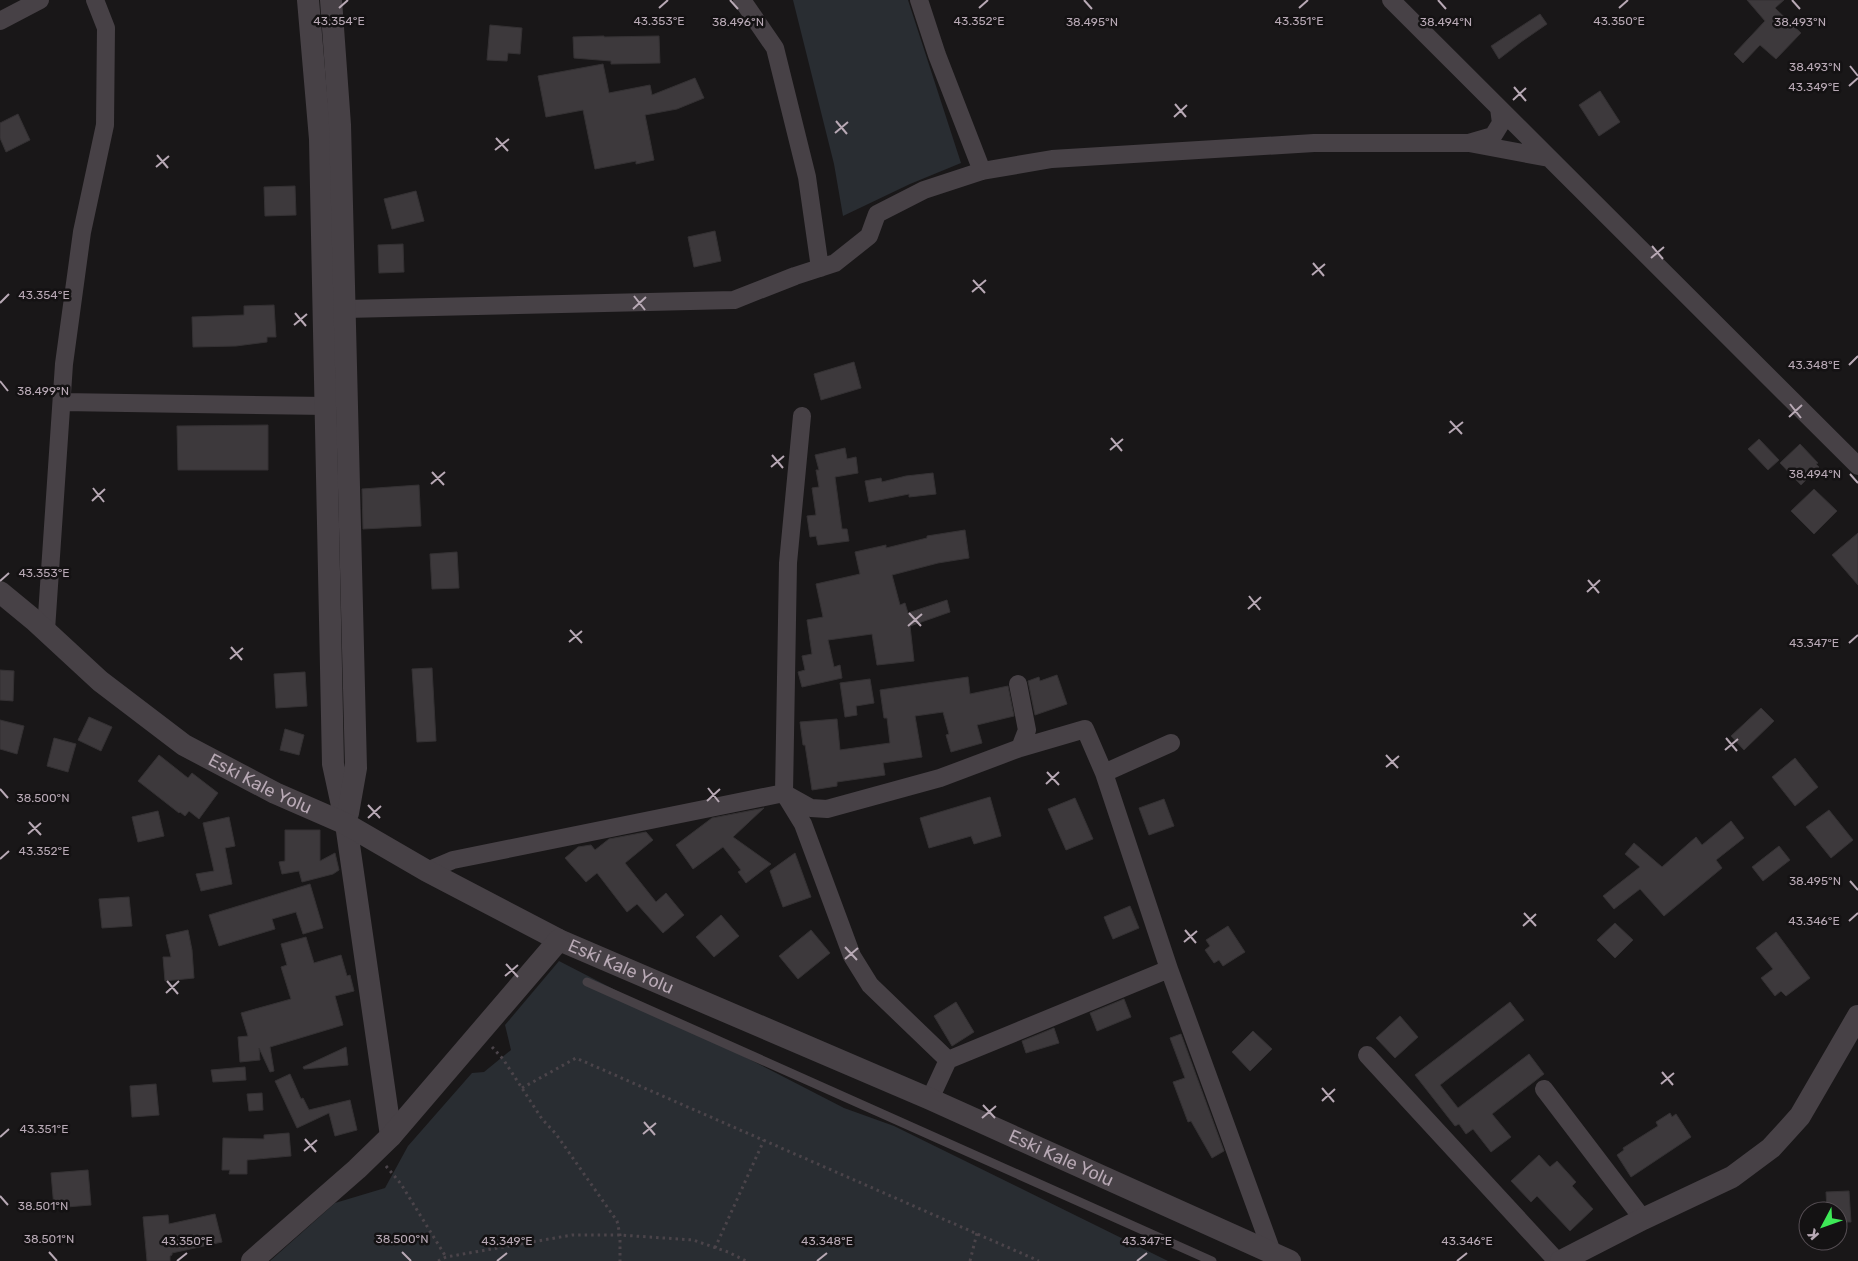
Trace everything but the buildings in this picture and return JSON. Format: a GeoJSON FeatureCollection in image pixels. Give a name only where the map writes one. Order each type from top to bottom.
{"type":"FeatureCollection","features":[{"type":"Feature","properties":{"kind":"street"},"geometry":{"type":"LineString","coordinates":[[0,21],[40,0]]}},
{"type":"Feature","properties":{"kind":"street"},"geometry":{"type":"LineString","coordinates":[[46,630],[64,364],[82,232],[105,125],[106,28],[95,0]]}},
{"type":"Feature","properties":{"kind":"street"},"geometry":{"type":"LineString","coordinates":[[308,0],[320,139],[333,764],[346,824],[383,1144]]}},
{"type":"Feature","properties":{"kind":"street"},"geometry":{"type":"LineString","coordinates":[[331,0],[340,125],[356,768],[346,824]]}},
{"type":"Feature","properties":{"kind":"street"},"geometry":{"type":"LineString","coordinates":[[742,0],[775,48],[807,178],[820,268]]}},
{"type":"Feature","properties":{"kind":"street"},"geometry":{"type":"LineString","coordinates":[[919,0],[937,54],[982,172]]}},
{"type":"Feature","properties":{"kind":"street"},"geometry":{"type":"LineString","coordinates":[[1391,0],[1858,466]]}},
{"type":"Feature","properties":{"kind":"street"},"geometry":{"type":"LineString","coordinates":[[1469,143],[1493,136],[1501,123],[1500,108]]}},
{"type":"Feature","properties":{"kind":"street"},"geometry":{"type":"LineString","coordinates":[[345,309],[734,300],[795,276],[835,263],[869,236],[877,214],[924,190],[982,172],[1052,159],[1314,144],[1469,143],[1549,158]]}},
{"type":"Feature","properties":{"kind":"street"},"geometry":{"type":"LineString","coordinates":[[62,402],[327,406]]}},
{"type":"Feature","properties":{"kind":"street"},"geometry":{"type":"LineString","coordinates":[[802,416],[788,563],[784,793],[803,824],[852,956],[870,985],[948,1060]]}},
{"type":"Feature","properties":{"kind":"street","name":"Eski Kale Yolu"},"geometry":{"type":"LineString","coordinates":[[0,592],[46,630],[100,681],[184,745],[275,793],[346,824],[427,871],[559,940],[930,1099],[1199,1221],[1281,1256]]}},
{"type":"Feature","properties":{"kind":"street"},"geometry":{"type":"LineString","coordinates":[[1018,684],[1027,730],[1020,748]]}},
{"type":"Feature","properties":{"kind":"street"},"geometry":{"type":"LineString","coordinates":[[427,871],[453,860],[784,793],[811,808],[827,809],[940,778],[1020,748],[1085,728],[1104,773],[1169,969],[1281,1256]]}},
{"type":"Feature","properties":{"kind":"street"},"geometry":{"type":"LineString","coordinates":[[1104,773],[1170,743]]}},
{"type":"Feature","properties":{"kind":"street"},"geometry":{"type":"LineString","coordinates":[[252,1261],[357,1170],[383,1144],[559,940]]}},
{"type":"Feature","properties":{"kind":"street"},"geometry":{"type":"LineString","coordinates":[[930,1099],[948,1060],[1169,969]]}},
{"type":"Feature","properties":{"kind":"street"},"geometry":{"type":"LineString","coordinates":[[1367,1054],[1559,1261],[1732,1177],[1771,1148],[1800,1116],[1858,1016]]}},
{"type":"Feature","properties":{"kind":"street"},"geometry":{"type":"LineString","coordinates":[[1544,1089],[1643,1219]]}},
{"type":"Feature","properties":{"kind":"lane"},"geometry":{"type":"LineString","coordinates":[[588,982],[1212,1261]]}},
{"type":"Feature","properties":{"kind":"path"},"geometry":{"type":"LineString","coordinates":[[479,1034],[503,1059],[542,1118],[556,1134],[617,1221],[620,1235],[620,1261]]}},
{"type":"Feature","properties":{"kind":"path"},"geometry":{"type":"LineString","coordinates":[[522,1088],[576,1058],[1039,1261]]}},
{"type":"Feature","properties":{"kind":"path"},"geometry":{"type":"LineString","coordinates":[[715,1248],[764,1140]]}},
{"type":"Feature","properties":{"kind":"path"},"geometry":{"type":"LineString","coordinates":[[383,1144],[401,1184],[446,1257]]}},
{"type":"Feature","properties":{"kind":"path"},"geometry":{"type":"LineString","coordinates":[[970,1261],[977,1233]]}},
{"type":"Feature","properties":{"kind":"path"},"geometry":{"type":"LineString","coordinates":[[438,1261],[446,1257],[572,1235],[620,1235],[693,1240],[746,1261]]}},
{"type":"Feature","properties":{"kind":"shaded area"},"geometry":{"type":"Polygon","coordinates":[[[793,0],[908,0],[961,163],[910,184],[843,216],[834,164],[793,0]]]}},
{"type":"Feature","properties":{"kind":"shaded area"},"geometry":{"type":"Polygon","coordinates":[[[559,961],[844,1108],[894,1126],[1168,1261],[270,1261],[335,1203],[385,1188],[408,1146],[472,1073],[484,1072],[511,1050],[505,1025],[559,961]]]}}]}
